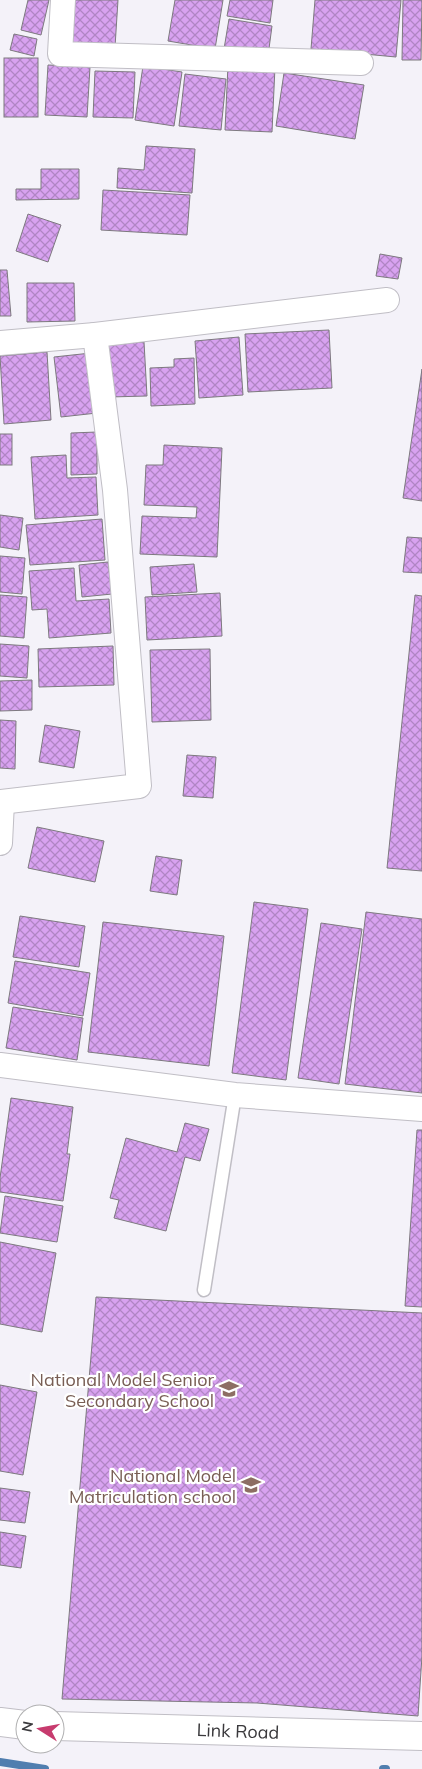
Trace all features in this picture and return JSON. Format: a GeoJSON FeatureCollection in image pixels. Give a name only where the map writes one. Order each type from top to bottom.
{"type":"FeatureCollection","features":[{"type":"Feature","properties":{"kind":"street"},"geometry":{"type":"LineString","coordinates":[[63,0],[60,54],[361,63]]}},
{"type":"Feature","properties":{"kind":"street"},"geometry":{"type":"LineString","coordinates":[[0,343],[95,335],[387,300]]}},
{"type":"Feature","properties":{"kind":"street"},"geometry":{"type":"LineString","coordinates":[[0,843],[1,802],[139,786],[115,490],[95,335]]}},
{"type":"Feature","properties":{"kind":"street"},"geometry":{"type":"LineString","coordinates":[[0,1065],[235,1095],[422,1109]]}},
{"type":"Feature","properties":{"kind":"street"},"geometry":{"type":"LineString","coordinates":[[0,1722],[15,1724]]}},
{"type":"Feature","properties":{"kind":"street","name":"Link Road"},"geometry":{"type":"LineString","coordinates":[[65,1726],[422,1736]]}},
{"type":"Feature","properties":{"kind":"lane"},"geometry":{"type":"LineString","coordinates":[[204,1290],[235,1095]]}},
{"type":"Feature","properties":{"kind":"building"},"geometry":{"type":"Polygon","coordinates":[[[28,0],[49,0],[41,35],[21,30],[28,0]]]}},
{"type":"Feature","properties":{"kind":"building"},"geometry":{"type":"Polygon","coordinates":[[[69,0],[118,0],[115,47],[67,44],[69,0]]]}},
{"type":"Feature","properties":{"kind":"building"},"geometry":{"type":"Polygon","coordinates":[[[175,0],[223,0],[215,49],[168,41],[175,0]]]}},
{"type":"Feature","properties":{"kind":"building"},"geometry":{"type":"Polygon","coordinates":[[[230,0],[273,0],[270,23],[227,16],[230,0]]]}},
{"type":"Feature","properties":{"kind":"building"},"geometry":{"type":"Polygon","coordinates":[[[315,0],[401,0],[396,57],[311,49],[315,0]]]}},
{"type":"Feature","properties":{"kind":"building"},"geometry":{"type":"Polygon","coordinates":[[[403,0],[422,0],[421,60],[402,60],[403,0]]]}},
{"type":"Feature","properties":{"kind":"building"},"geometry":{"type":"Polygon","coordinates":[[[229,19],[272,26],[268,56],[224,49],[229,19]]]}},
{"type":"Feature","properties":{"kind":"building"},"geometry":{"type":"Polygon","coordinates":[[[14,34],[37,39],[34,56],[10,50],[14,34]]]}},
{"type":"Feature","properties":{"kind":"building"},"geometry":{"type":"Polygon","coordinates":[[[4,58],[38,58],[38,117],[4,117],[4,58]]]}},
{"type":"Feature","properties":{"kind":"building"},"geometry":{"type":"Polygon","coordinates":[[[48,65],[90,67],[87,117],[45,115],[48,65]]]}},
{"type":"Feature","properties":{"kind":"building"},"geometry":{"type":"Polygon","coordinates":[[[228,65],[275,67],[272,132],[225,130],[228,65]]]}},
{"type":"Feature","properties":{"kind":"building"},"geometry":{"type":"Polygon","coordinates":[[[143,66],[182,72],[174,126],[135,120],[143,66]]]}},
{"type":"Feature","properties":{"kind":"building"},"geometry":{"type":"Polygon","coordinates":[[[95,71],[135,72],[133,118],[93,117],[95,71]]]}},
{"type":"Feature","properties":{"kind":"building"},"geometry":{"type":"Polygon","coordinates":[[[284,73],[364,85],[355,139],[276,126],[284,73]]]}},
{"type":"Feature","properties":{"kind":"building"},"geometry":{"type":"Polygon","coordinates":[[[185,74],[226,79],[221,130],[179,126],[185,74]]]}},
{"type":"Feature","properties":{"kind":"building"},"geometry":{"type":"Polygon","coordinates":[[[146,146],[195,149],[192,193],[117,188],[118,168],[144,170],[146,146]]]}},
{"type":"Feature","properties":{"kind":"building"},"geometry":{"type":"Polygon","coordinates":[[[41,169],[79,169],[79,199],[16,200],[16,189],[41,189],[41,169]]]}},
{"type":"Feature","properties":{"kind":"building"},"geometry":{"type":"Polygon","coordinates":[[[103,190],[190,195],[187,235],[101,230],[103,190]]]}},
{"type":"Feature","properties":{"kind":"building"},"geometry":{"type":"Polygon","coordinates":[[[28,214],[61,225],[48,262],[16,251],[28,214]]]}},
{"type":"Feature","properties":{"kind":"building"},"geometry":{"type":"Polygon","coordinates":[[[380,254],[402,258],[398,279],[376,276],[380,254]]]}},
{"type":"Feature","properties":{"kind":"building"},"geometry":{"type":"Polygon","coordinates":[[[0,270],[7,270],[11,316],[0,316],[0,270]]]}},
{"type":"Feature","properties":{"kind":"building"},"geometry":{"type":"Polygon","coordinates":[[[27,283],[74,283],[75,321],[27,322],[27,283]]]}},
{"type":"Feature","properties":{"kind":"building"},"geometry":{"type":"Polygon","coordinates":[[[329,330],[332,388],[248,392],[245,334],[329,330]]]}},
{"type":"Feature","properties":{"kind":"building"},"geometry":{"type":"Polygon","coordinates":[[[239,337],[243,395],[199,398],[195,341],[239,337]]]}},
{"type":"Feature","properties":{"kind":"building"},"geometry":{"type":"Polygon","coordinates":[[[144,342],[147,396],[109,397],[106,344],[144,342]]]}},
{"type":"Feature","properties":{"kind":"building"},"geometry":{"type":"Polygon","coordinates":[[[47,352],[51,420],[4,424],[0,356],[47,352]]]}},
{"type":"Feature","properties":{"kind":"building"},"geometry":{"type":"Polygon","coordinates":[[[91,353],[97,413],[61,417],[54,357],[91,353]]]}},
{"type":"Feature","properties":{"kind":"building"},"geometry":{"type":"Polygon","coordinates":[[[194,358],[195,404],[151,406],[150,368],[174,367],[174,359],[194,358]]]}},
{"type":"Feature","properties":{"kind":"building"},"geometry":{"type":"Polygon","coordinates":[[[422,369],[422,501],[403,498],[422,369]]]}},
{"type":"Feature","properties":{"kind":"building"},"geometry":{"type":"Polygon","coordinates":[[[97,432],[97,474],[71,475],[71,433],[97,432]]]}},
{"type":"Feature","properties":{"kind":"building"},"geometry":{"type":"Polygon","coordinates":[[[0,434],[12,434],[12,465],[0,465],[0,434]]]}},
{"type":"Feature","properties":{"kind":"building"},"geometry":{"type":"Polygon","coordinates":[[[164,445],[222,448],[217,557],[140,554],[142,516],[196,518],[197,507],[144,505],[146,465],[163,465],[164,445]]]}},
{"type":"Feature","properties":{"kind":"building"},"geometry":{"type":"Polygon","coordinates":[[[66,455],[67,478],[96,477],[98,515],[35,519],[31,457],[66,455]]]}},
{"type":"Feature","properties":{"kind":"building"},"geometry":{"type":"Polygon","coordinates":[[[0,515],[23,518],[19,550],[0,547],[0,515]]]}},
{"type":"Feature","properties":{"kind":"building"},"geometry":{"type":"Polygon","coordinates":[[[102,519],[105,560],[30,565],[26,525],[102,519]]]}},
{"type":"Feature","properties":{"kind":"building"},"geometry":{"type":"Polygon","coordinates":[[[407,537],[422,538],[422,573],[403,572],[407,537]]]}},
{"type":"Feature","properties":{"kind":"building"},"geometry":{"type":"Polygon","coordinates":[[[0,556],[25,558],[22,594],[0,592],[0,556]]]}},
{"type":"Feature","properties":{"kind":"building"},"geometry":{"type":"Polygon","coordinates":[[[108,562],[112,594],[82,597],[79,565],[108,562]]]}},
{"type":"Feature","properties":{"kind":"building"},"geometry":{"type":"Polygon","coordinates":[[[194,564],[197,592],[152,595],[150,567],[194,564]]]}},
{"type":"Feature","properties":{"kind":"building"},"geometry":{"type":"Polygon","coordinates":[[[74,568],[76,601],[109,599],[111,633],[49,638],[47,609],[32,610],[29,571],[74,568]]]}},
{"type":"Feature","properties":{"kind":"building"},"geometry":{"type":"Polygon","coordinates":[[[220,593],[222,636],[147,640],[145,597],[220,593]]]}},
{"type":"Feature","properties":{"kind":"building"},"geometry":{"type":"Polygon","coordinates":[[[0,595],[27,597],[24,638],[0,636],[0,595]]]}},
{"type":"Feature","properties":{"kind":"building"},"geometry":{"type":"Polygon","coordinates":[[[415,595],[422,596],[422,871],[387,868],[415,595]]]}},
{"type":"Feature","properties":{"kind":"building"},"geometry":{"type":"Polygon","coordinates":[[[0,644],[29,646],[27,678],[0,676],[0,644]]]}},
{"type":"Feature","properties":{"kind":"building"},"geometry":{"type":"Polygon","coordinates":[[[113,646],[114,685],[39,687],[38,649],[113,646]]]}},
{"type":"Feature","properties":{"kind":"building"},"geometry":{"type":"Polygon","coordinates":[[[210,649],[211,720],[152,722],[150,650],[210,649]]]}},
{"type":"Feature","properties":{"kind":"building"},"geometry":{"type":"Polygon","coordinates":[[[32,680],[32,710],[0,711],[0,681],[32,680]]]}},
{"type":"Feature","properties":{"kind":"building"},"geometry":{"type":"Polygon","coordinates":[[[0,720],[16,721],[15,769],[0,768],[0,720]]]}},
{"type":"Feature","properties":{"kind":"building"},"geometry":{"type":"Polygon","coordinates":[[[45,725],[80,731],[74,768],[39,762],[45,725]]]}},
{"type":"Feature","properties":{"kind":"building"},"geometry":{"type":"Polygon","coordinates":[[[187,755],[216,757],[213,798],[183,796],[187,755]]]}},
{"type":"Feature","properties":{"kind":"building"},"geometry":{"type":"Polygon","coordinates":[[[37,827],[104,841],[95,882],[28,868],[37,827]]]}},
{"type":"Feature","properties":{"kind":"building"},"geometry":{"type":"Polygon","coordinates":[[[156,856],[182,860],[177,895],[150,891],[156,856]]]}},
{"type":"Feature","properties":{"kind":"building"},"geometry":{"type":"Polygon","coordinates":[[[254,902],[308,909],[286,1080],[232,1073],[254,902]]]}},
{"type":"Feature","properties":{"kind":"building"},"geometry":{"type":"Polygon","coordinates":[[[366,912],[422,919],[422,1093],[345,1084],[366,912]]]}},
{"type":"Feature","properties":{"kind":"building"},"geometry":{"type":"Polygon","coordinates":[[[20,916],[85,926],[79,967],[13,957],[20,916]]]}},
{"type":"Feature","properties":{"kind":"building"},"geometry":{"type":"Polygon","coordinates":[[[103,922],[224,936],[209,1066],[88,1052],[103,922]]]}},
{"type":"Feature","properties":{"kind":"building"},"geometry":{"type":"Polygon","coordinates":[[[321,923],[362,929],[339,1084],[298,1078],[321,923]]]}},
{"type":"Feature","properties":{"kind":"building"},"geometry":{"type":"Polygon","coordinates":[[[15,961],[90,973],[83,1016],[8,1003],[15,961]]]}},
{"type":"Feature","properties":{"kind":"building"},"geometry":{"type":"Polygon","coordinates":[[[13,1007],[83,1018],[77,1060],[6,1048],[13,1007]]]}},
{"type":"Feature","properties":{"kind":"building"},"geometry":{"type":"Polygon","coordinates":[[[11,1098],[73,1107],[67,1154],[70,1154],[63,1201],[0,1192],[0,1178],[11,1098]]]}},
{"type":"Feature","properties":{"kind":"building"},"geometry":{"type":"Polygon","coordinates":[[[185,1123],[209,1129],[200,1161],[185,1157],[166,1231],[114,1218],[119,1200],[110,1198],[126,1138],[177,1152],[185,1123]]]}},
{"type":"Feature","properties":{"kind":"building"},"geometry":{"type":"Polygon","coordinates":[[[417,1130],[422,1130],[422,1307],[405,1306],[417,1130]]]}},
{"type":"Feature","properties":{"kind":"building"},"geometry":{"type":"Polygon","coordinates":[[[5,1196],[63,1206],[57,1242],[0,1233],[5,1196]]]}},
{"type":"Feature","properties":{"kind":"building"},"geometry":{"type":"Polygon","coordinates":[[[0,1242],[56,1253],[42,1332],[0,1324],[0,1242]]]}},
{"type":"Feature","properties":{"kind":"building","name":"National Model Matriculation school"},"geometry":{"type":"Polygon","coordinates":[[[96,1297],[422,1313],[422,1656],[418,1716],[257,1703],[62,1699],[96,1297]]]}},
{"type":"Feature","properties":{"kind":"building"},"geometry":{"type":"Polygon","coordinates":[[[0,1385],[37,1392],[23,1475],[0,1471],[0,1385]]]}},
{"type":"Feature","properties":{"kind":"building"},"geometry":{"type":"Polygon","coordinates":[[[0,1488],[30,1492],[25,1523],[0,1520],[0,1488]]]}},
{"type":"Feature","properties":{"kind":"building"},"geometry":{"type":"Polygon","coordinates":[[[0,1532],[26,1536],[21,1568],[0,1565],[0,1532]]]}},
{"type":"Feature","properties":{"kind":"waterway"},"geometry":{"type":"LineString","coordinates":[[0,1762],[45,1769]]}},
{"type":"Feature","properties":{"kind":"place","name":"National Model Senior Secondary School"},"geometry":{"type":"Point","coordinates":[229,1389]}},
{"type":"Feature","properties":{"kind":"place","name":"National Model Matriculation school"},"geometry":{"type":"Point","coordinates":[251,1485]}}]}
